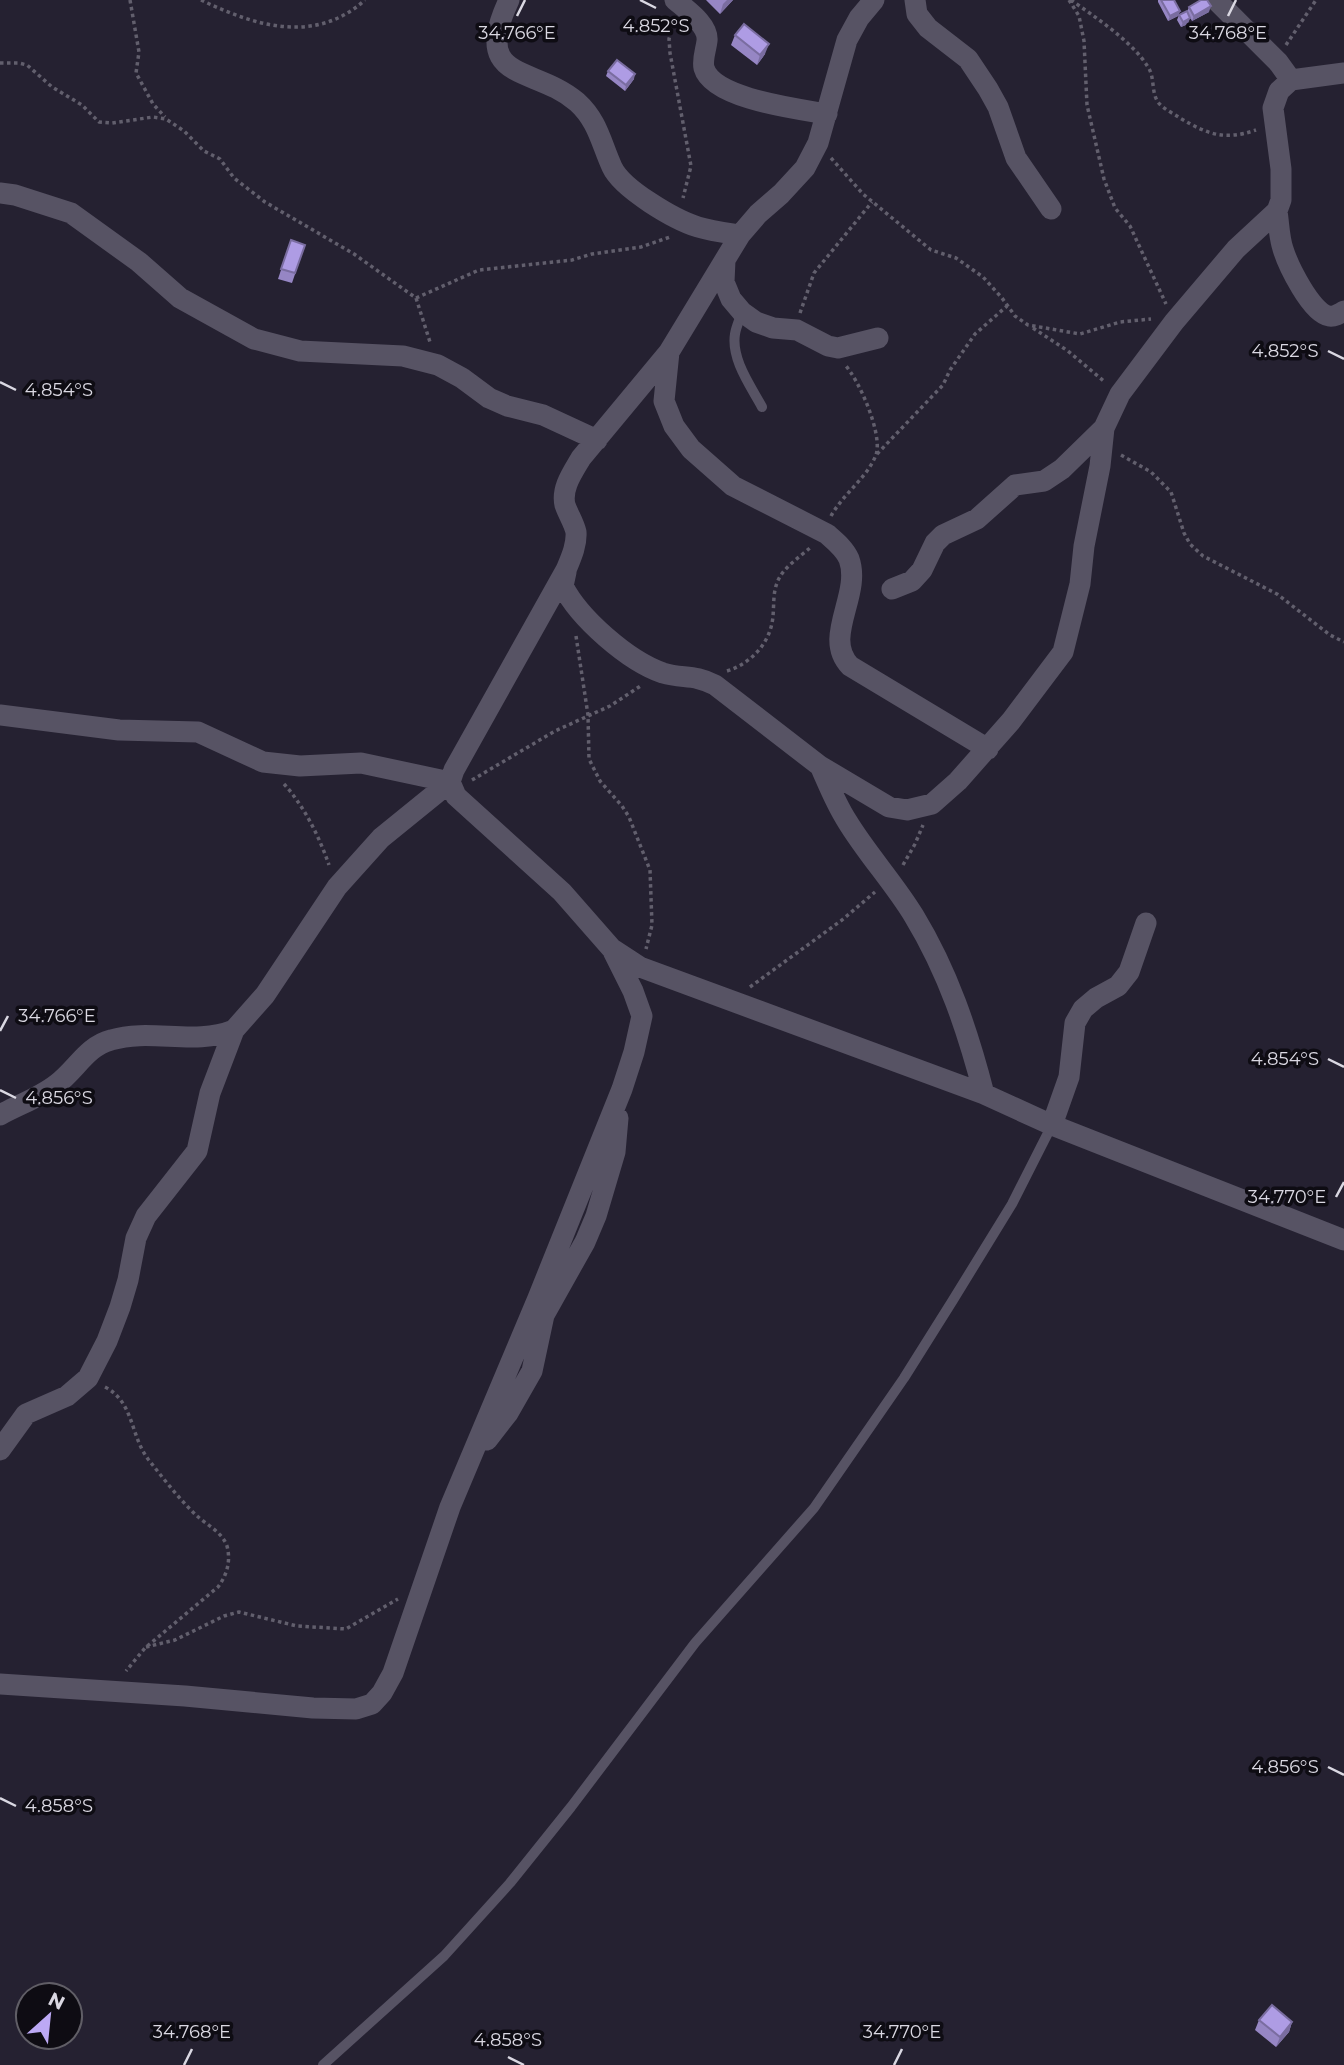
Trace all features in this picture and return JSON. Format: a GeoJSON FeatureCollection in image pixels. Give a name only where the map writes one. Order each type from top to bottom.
{"type":"FeatureCollection","features":[{"type":"Feature","properties":{"kind":"street"},"geometry":{"type":"LineString","coordinates":[[509,0],[499,20],[496,36],[501,59],[509,67],[577,102],[600,132],[612,167],[621,181],[638,194],[699,228],[740,235]]}},
{"type":"Feature","properties":{"kind":"street"},"geometry":{"type":"LineString","coordinates":[[453,789],[454,770],[566,570],[574,551],[576,532],[565,503],[565,489],[581,458],[669,352],[740,235],[805,167],[818,143],[847,40],[859,18],[874,0]]}},
{"type":"Feature","properties":{"kind":"street"},"geometry":{"type":"LineString","coordinates":[[915,0],[917,14],[928,28],[956,47],[968,59],[988,89],[998,107],[1016,158],[1051,209]]}},
{"type":"Feature","properties":{"kind":"street"},"geometry":{"type":"LineString","coordinates":[[1216,0],[1278,62],[1291,80]]}},
{"type":"Feature","properties":{"kind":"street"},"geometry":{"type":"LineString","coordinates":[[679,3],[705,29],[708,37],[703,59],[711,80],[726,89],[775,106],[827,114]]}},
{"type":"Feature","properties":{"kind":"street"},"geometry":{"type":"LineString","coordinates":[[566,570],[563,586],[571,603],[613,642],[661,672],[701,677],[728,694],[820,766],[889,807],[907,810],[932,804],[988,749],[1063,652],[1081,576],[1104,428],[1120,394],[1174,322],[1236,249],[1277,211],[1281,200],[1281,177],[1280,149],[1274,123],[1275,98],[1291,80],[1344,73]]}},
{"type":"Feature","properties":{"kind":"street"},"geometry":{"type":"LineString","coordinates":[[0,193],[15,195],[71,214],[139,262],[180,298],[254,339],[300,351],[403,356],[438,365],[462,378],[489,398],[507,406],[543,415],[597,440]]}},
{"type":"Feature","properties":{"kind":"street"},"geometry":{"type":"LineString","coordinates":[[1277,211],[1282,248],[1293,273],[1310,300],[1321,313],[1328,316],[1333,317],[1344,311]]}},
{"type":"Feature","properties":{"kind":"street"},"geometry":{"type":"LineString","coordinates":[[725,260],[724,282],[731,299],[742,312],[756,322],[809,334],[828,346],[847,348],[878,338]]}},
{"type":"Feature","properties":{"kind":"street"},"geometry":{"type":"LineString","coordinates":[[669,352],[664,401],[674,426],[691,449],[733,486],[827,534],[849,557],[852,576],[849,602],[838,645],[843,659],[850,666],[988,749]]}},
{"type":"Feature","properties":{"kind":"street"},"geometry":{"type":"LineString","coordinates":[[892,589],[912,581],[922,570],[935,543],[943,535],[977,519],[1015,485],[1044,481],[1062,469],[1104,428]]}},
{"type":"Feature","properties":{"kind":"street"},"geometry":{"type":"LineString","coordinates":[[0,715],[119,730],[198,732],[263,762],[300,766],[361,763],[453,789],[562,892],[612,949],[642,1016]]}},
{"type":"Feature","properties":{"kind":"street"},"geometry":{"type":"LineString","coordinates":[[820,766],[837,806],[916,918],[953,993],[984,1094]]}},
{"type":"Feature","properties":{"kind":"street"},"geometry":{"type":"LineString","coordinates":[[0,1450],[26,1414],[67,1396],[88,1378],[107,1341],[120,1307],[136,1238],[146,1216],[197,1151],[210,1093],[234,1030],[265,995],[337,887],[381,838],[453,789]]}},
{"type":"Feature","properties":{"kind":"street"},"geometry":{"type":"LineString","coordinates":[[1052,1125],[1069,1077],[1075,1023],[1083,1009],[1118,986],[1129,972],[1146,923]]}},
{"type":"Feature","properties":{"kind":"street"},"geometry":{"type":"LineString","coordinates":[[612,949],[640,967],[984,1094],[1052,1125],[1344,1240]]}},
{"type":"Feature","properties":{"kind":"street"},"geometry":{"type":"LineString","coordinates":[[0,1685],[356,1709],[372,1704],[382,1693],[393,1673],[450,1507],[622,1089],[642,1016],[640,967]]}},
{"type":"Feature","properties":{"kind":"street"},"geometry":{"type":"LineString","coordinates":[[0,1115],[58,1084],[78,1062],[101,1043],[140,1037],[217,1037],[234,1030]]}},
{"type":"Feature","properties":{"kind":"lane"},"geometry":{"type":"LineString","coordinates":[[742,312],[735,334],[735,348],[744,374],[762,407]]}},
{"type":"Feature","properties":{"kind":"lane"},"geometry":{"type":"LineString","coordinates":[[323,2065],[444,1956],[510,1883],[695,1643],[814,1508],[904,1378],[953,1300],[1012,1204],[1052,1125]]}},
{"type":"Feature","properties":{"kind":"path"},"geometry":{"type":"LineString","coordinates":[[130,0],[139,51],[136,73],[153,104],[166,119],[184,131],[204,151],[220,159],[234,178],[265,202],[354,254],[416,298],[438,365]]}},
{"type":"Feature","properties":{"kind":"path"},"geometry":{"type":"LineString","coordinates":[[201,0],[255,22],[286,27],[320,26],[337,20],[365,0]]}},
{"type":"Feature","properties":{"kind":"path"},"geometry":{"type":"LineString","coordinates":[[1070,0],[1108,26],[1149,68],[1157,100],[1163,107],[1210,134],[1223,136],[1244,134],[1274,123]]}},
{"type":"Feature","properties":{"kind":"path"},"geometry":{"type":"LineString","coordinates":[[1070,0],[1079,16],[1084,41],[1087,106],[1104,179],[1115,208],[1130,226],[1174,322]]}},
{"type":"Feature","properties":{"kind":"path"},"geometry":{"type":"LineString","coordinates":[[1278,62],[1316,0]]}},
{"type":"Feature","properties":{"kind":"path"},"geometry":{"type":"LineString","coordinates":[[677,216],[691,166],[672,70],[669,39],[679,3]]}},
{"type":"Feature","properties":{"kind":"path"},"geometry":{"type":"LineString","coordinates":[[0,64],[27,65],[52,87],[82,105],[99,122],[112,123],[153,117],[166,119]]}},
{"type":"Feature","properties":{"kind":"path"},"geometry":{"type":"LineString","coordinates":[[818,143],[872,202],[931,250],[956,258],[969,266],[983,277],[1015,316],[1068,351],[1120,394]]}},
{"type":"Feature","properties":{"kind":"path"},"geometry":{"type":"LineString","coordinates":[[789,329],[801,310],[814,273],[872,202]]}},
{"type":"Feature","properties":{"kind":"path"},"geometry":{"type":"LineString","coordinates":[[416,298],[479,270],[572,260],[592,254],[641,247],[699,228]]}},
{"type":"Feature","properties":{"kind":"path"},"geometry":{"type":"LineString","coordinates":[[701,677],[730,670],[745,663],[767,640],[772,629],[777,583],[781,575],[827,534],[831,514],[876,456],[943,386],[950,370],[975,334],[1007,305]]}},
{"type":"Feature","properties":{"kind":"path"},"geometry":{"type":"LineString","coordinates":[[1028,325],[1072,334],[1144,319],[1174,322]]}},
{"type":"Feature","properties":{"kind":"path"},"geometry":{"type":"LineString","coordinates":[[828,346],[853,373],[862,390],[878,446],[876,456]]}},
{"type":"Feature","properties":{"kind":"path"},"geometry":{"type":"LineString","coordinates":[[1104,428],[1119,453],[1151,472],[1171,492],[1184,533],[1190,544],[1203,556],[1277,594],[1330,635],[1344,642]]}},
{"type":"Feature","properties":{"kind":"path"},"geometry":{"type":"LineString","coordinates":[[571,603],[588,715],[589,759],[600,781],[622,806],[650,870],[652,925],[640,967]]}},
{"type":"Feature","properties":{"kind":"path"},"geometry":{"type":"LineString","coordinates":[[453,789],[555,731],[610,706],[661,672]]}},
{"type":"Feature","properties":{"kind":"path"},"geometry":{"type":"LineString","coordinates":[[263,762],[294,795],[322,843],[337,887]]}},
{"type":"Feature","properties":{"kind":"path"},"geometry":{"type":"LineString","coordinates":[[732,1000],[842,920],[890,879],[905,863],[932,804]]}},
{"type":"Feature","properties":{"kind":"path"},"geometry":{"type":"LineString","coordinates":[[88,1378],[121,1397],[128,1410],[136,1440],[145,1456],[197,1515],[220,1534],[227,1546],[225,1576],[218,1587],[145,1648],[110,1692]]}},
{"type":"Feature","properties":{"kind":"path"},"geometry":{"type":"LineString","coordinates":[[145,1648],[174,1640],[224,1616],[239,1612],[297,1626],[346,1629],[421,1586]]}},
{"type":"Feature","properties":{"kind":"building"},"geometry":{"type":"Polygon","coordinates":[[[1161,0],[1174,0],[1180,11],[1170,16],[1161,0]]]}},
{"type":"Feature","properties":{"kind":"building"},"geometry":{"type":"Polygon","coordinates":[[[1201,0],[1207,0],[1211,6],[1194,16],[1189,7],[1201,0]]]}},
{"type":"Feature","properties":{"kind":"building"},"geometry":{"type":"Polygon","coordinates":[[[1187,11],[1190,18],[1183,22],[1179,15],[1187,11]]]}},
{"type":"Feature","properties":{"kind":"building"},"geometry":{"type":"Polygon","coordinates":[[[744,24],[769,44],[760,55],[735,35],[744,24]]]}},
{"type":"Feature","properties":{"kind":"building"},"geometry":{"type":"Polygon","coordinates":[[[617,60],[635,74],[626,85],[608,71],[617,60]]]}},
{"type":"Feature","properties":{"kind":"building"},"geometry":{"type":"Polygon","coordinates":[[[291,240],[305,245],[295,273],[281,269],[291,240]]]}},
{"type":"Feature","properties":{"kind":"building"},"geometry":{"type":"Polygon","coordinates":[[[1272,2005],[1292,2022],[1280,2037],[1259,2020],[1272,2005]]]}}]}
